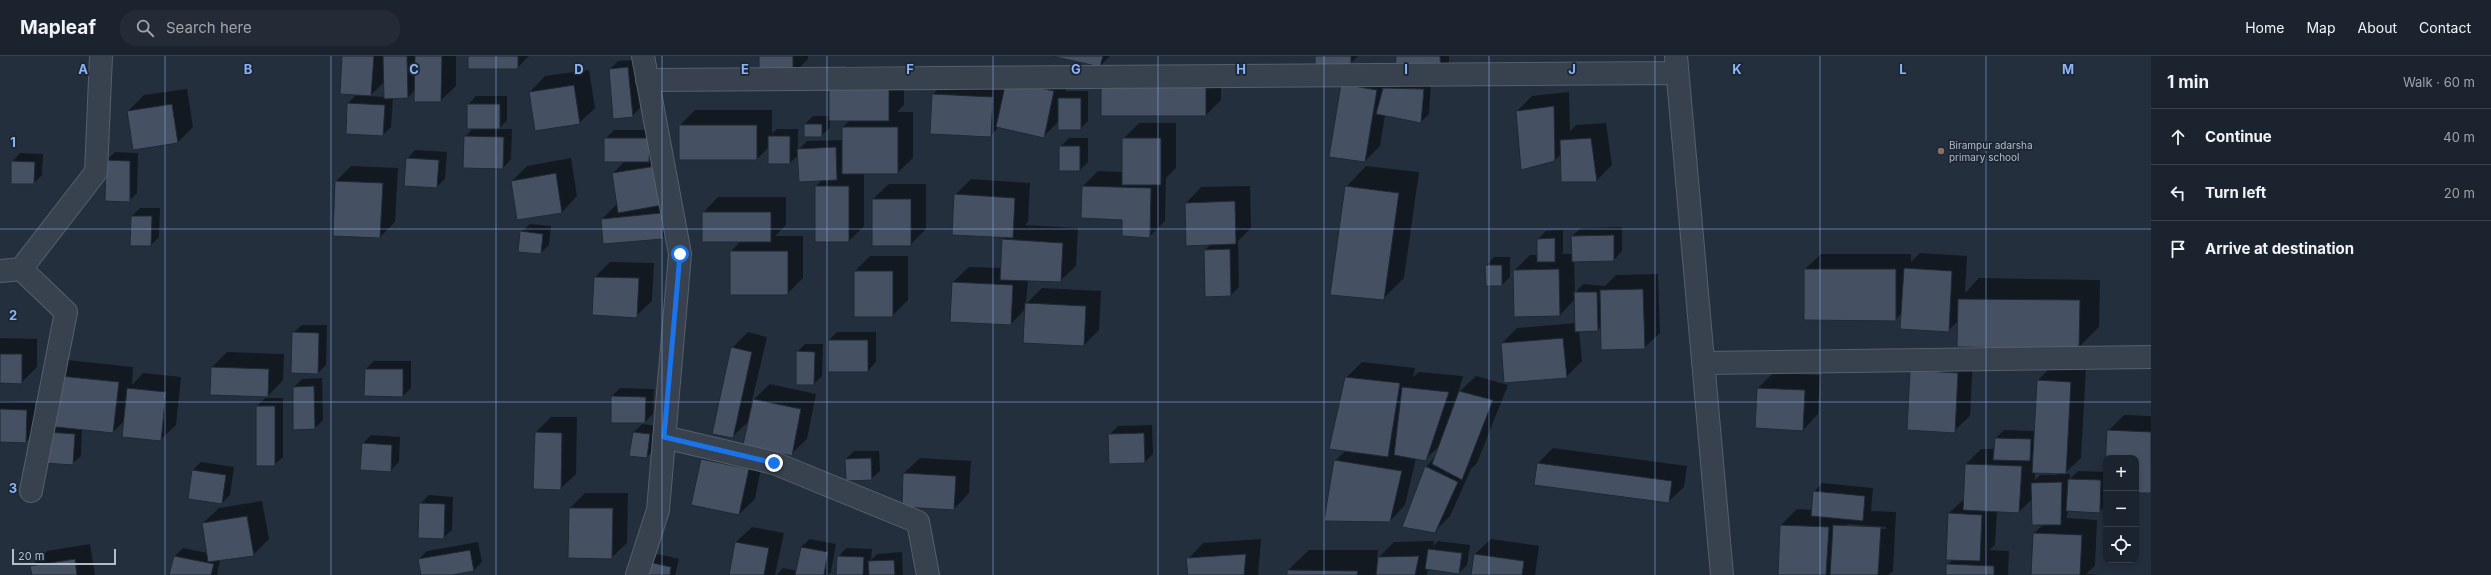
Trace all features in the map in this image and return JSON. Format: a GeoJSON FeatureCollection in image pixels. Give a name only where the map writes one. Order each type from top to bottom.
{"type":"FeatureCollection","features":[{"type":"Feature","properties":{"kind":"street"},"geometry":{"type":"LineString","coordinates":[[0,271],[21,269],[96,172],[101,56]]}},
{"type":"Feature","properties":{"kind":"street"},"geometry":{"type":"LineString","coordinates":[[637,575],[658,510],[680,254],[643,56]]}},
{"type":"Feature","properties":{"kind":"street"},"geometry":{"type":"LineString","coordinates":[[648,80],[1676,64],[1722,575]]}},
{"type":"Feature","properties":{"kind":"street"},"geometry":{"type":"LineString","coordinates":[[21,269],[66,312],[31,491]]}},
{"type":"Feature","properties":{"kind":"street"},"geometry":{"type":"LineString","coordinates":[[1703,363],[2151,356]]}},
{"type":"Feature","properties":{"kind":"street"},"geometry":{"type":"LineString","coordinates":[[664,437],[774,463],[918,522],[928,575]]}},
{"type":"Feature","properties":{"kind":"building"},"geometry":{"type":"Polygon","coordinates":[[[342,56],[374,56],[371,96],[340,94],[342,56]]]}},
{"type":"Feature","properties":{"kind":"building"},"geometry":{"type":"Polygon","coordinates":[[[383,56],[407,56],[408,98],[384,99],[383,56]]]}},
{"type":"Feature","properties":{"kind":"building"},"geometry":{"type":"Polygon","coordinates":[[[415,56],[442,56],[441,102],[414,102],[415,56]]]}},
{"type":"Feature","properties":{"kind":"building"},"geometry":{"type":"Polygon","coordinates":[[[468,56],[518,56],[518,69],[468,69],[468,56]]]}},
{"type":"Feature","properties":{"kind":"building"},"geometry":{"type":"Polygon","coordinates":[[[759,56],[793,56],[793,75],[759,75],[759,56]]]}},
{"type":"Feature","properties":{"kind":"building"},"geometry":{"type":"Polygon","coordinates":[[[1052,56],[1103,56],[1100,67],[1052,56]]]}},
{"type":"Feature","properties":{"kind":"building"},"geometry":{"type":"Polygon","coordinates":[[[1315,56],[1351,56],[1351,65],[1315,69],[1315,56]]]}},
{"type":"Feature","properties":{"kind":"building"},"geometry":{"type":"Polygon","coordinates":[[[1396,56],[1440,56],[1441,72],[1395,74],[1396,56]]]}},
{"type":"Feature","properties":{"kind":"building"},"geometry":{"type":"Polygon","coordinates":[[[628,67],[633,117],[613,119],[609,69],[628,67]]]}},
{"type":"Feature","properties":{"kind":"building"},"geometry":{"type":"Polygon","coordinates":[[[829,81],[889,81],[889,121],[829,121],[829,81]]]}},
{"type":"Feature","properties":{"kind":"building"},"geometry":{"type":"Polygon","coordinates":[[[1006,81],[1054,91],[1044,138],[996,127],[1006,81]]]}},
{"type":"Feature","properties":{"kind":"building"},"geometry":{"type":"Polygon","coordinates":[[[1101,82],[1206,82],[1206,116],[1101,116],[1101,82]]]}},
{"type":"Feature","properties":{"kind":"building"},"geometry":{"type":"Polygon","coordinates":[[[1341,84],[1377,90],[1365,162],[1329,157],[1341,84]]]}},
{"type":"Feature","properties":{"kind":"building"},"geometry":{"type":"Polygon","coordinates":[[[574,85],[580,124],[535,131],[529,92],[574,85]]]}},
{"type":"Feature","properties":{"kind":"building"},"geometry":{"type":"Polygon","coordinates":[[[1383,88],[1424,89],[1421,123],[1376,114],[1383,88]]]}},
{"type":"Feature","properties":{"kind":"building"},"geometry":{"type":"Polygon","coordinates":[[[932,94],[993,97],[991,137],[930,134],[932,94]]]}},
{"type":"Feature","properties":{"kind":"building"},"geometry":{"type":"Polygon","coordinates":[[[1058,98],[1081,98],[1081,130],[1058,130],[1058,98]]]}},
{"type":"Feature","properties":{"kind":"building"},"geometry":{"type":"Polygon","coordinates":[[[347,103],[385,105],[383,136],[346,134],[347,103]]]}},
{"type":"Feature","properties":{"kind":"building"},"geometry":{"type":"Polygon","coordinates":[[[172,104],[178,143],[133,150],[127,111],[172,104]]]}},
{"type":"Feature","properties":{"kind":"building"},"geometry":{"type":"Polygon","coordinates":[[[467,104],[500,104],[500,129],[467,129],[467,104]]]}},
{"type":"Feature","properties":{"kind":"building"},"geometry":{"type":"Polygon","coordinates":[[[1554,106],[1555,161],[1521,170],[1516,111],[1554,106]]]}},
{"type":"Feature","properties":{"kind":"building"},"geometry":{"type":"Polygon","coordinates":[[[804,124],[822,124],[822,137],[804,137],[804,124]]]}},
{"type":"Feature","properties":{"kind":"building"},"geometry":{"type":"Polygon","coordinates":[[[679,125],[757,125],[757,160],[679,160],[679,125]]]}},
{"type":"Feature","properties":{"kind":"building"},"geometry":{"type":"Polygon","coordinates":[[[842,127],[898,127],[898,174],[842,174],[842,127]]]}},
{"type":"Feature","properties":{"kind":"building"},"geometry":{"type":"Polygon","coordinates":[[[464,136],[504,137],[503,169],[463,168],[464,136]]]}},
{"type":"Feature","properties":{"kind":"building"},"geometry":{"type":"Polygon","coordinates":[[[768,136],[790,136],[790,164],[768,164],[768,136]]]}},
{"type":"Feature","properties":{"kind":"building"},"geometry":{"type":"Polygon","coordinates":[[[604,138],[650,138],[649,162],[604,162],[604,138]]]}},
{"type":"Feature","properties":{"kind":"building"},"geometry":{"type":"Polygon","coordinates":[[[1122,138],[1161,138],[1161,185],[1122,185],[1122,138]]]}},
{"type":"Feature","properties":{"kind":"building"},"geometry":{"type":"Polygon","coordinates":[[[1591,138],[1597,182],[1561,182],[1560,140],[1591,138]]]}},
{"type":"Feature","properties":{"kind":"building"},"geometry":{"type":"Polygon","coordinates":[[[1059,146],[1080,146],[1080,171],[1059,171],[1059,146]]]}},
{"type":"Feature","properties":{"kind":"building"},"geometry":{"type":"Polygon","coordinates":[[[836,147],[837,180],[799,182],[797,149],[836,147]]]}},
{"type":"Feature","properties":{"kind":"building"},"geometry":{"type":"Polygon","coordinates":[[[406,158],[439,160],[437,188],[404,186],[406,158]]]}},
{"type":"Feature","properties":{"kind":"building"},"geometry":{"type":"Polygon","coordinates":[[[106,160],[130,161],[130,202],[105,201],[106,160]]]}},
{"type":"Feature","properties":{"kind":"building"},"geometry":{"type":"Polygon","coordinates":[[[11,161],[35,162],[34,184],[11,184],[11,161]]]}},
{"type":"Feature","properties":{"kind":"building"},"geometry":{"type":"Polygon","coordinates":[[[656,166],[663,205],[618,213],[612,173],[656,166]]]}},
{"type":"Feature","properties":{"kind":"building"},"geometry":{"type":"Polygon","coordinates":[[[556,173],[562,213],[517,220],[511,181],[556,173]]]}},
{"type":"Feature","properties":{"kind":"building"},"geometry":{"type":"Polygon","coordinates":[[[335,181],[383,183],[380,238],[333,236],[335,181]]]}},
{"type":"Feature","properties":{"kind":"building"},"geometry":{"type":"Polygon","coordinates":[[[815,186],[849,186],[849,242],[815,242],[815,186]]]}},
{"type":"Feature","properties":{"kind":"building"},"geometry":{"type":"Polygon","coordinates":[[[1082,186],[1151,188],[1150,238],[1122,236],[1122,220],[1081,218],[1082,186]]]}},
{"type":"Feature","properties":{"kind":"building"},"geometry":{"type":"Polygon","coordinates":[[[1345,186],[1399,193],[1384,300],[1330,295],[1345,186]]]}},
{"type":"Feature","properties":{"kind":"building"},"geometry":{"type":"Polygon","coordinates":[[[954,194],[1015,198],[1013,238],[952,235],[954,194]]]}},
{"type":"Feature","properties":{"kind":"building"},"geometry":{"type":"Polygon","coordinates":[[[872,199],[911,199],[911,246],[872,246],[872,199]]]}},
{"type":"Feature","properties":{"kind":"building"},"geometry":{"type":"Polygon","coordinates":[[[1235,201],[1236,244],[1186,246],[1185,203],[1235,201]]]}},
{"type":"Feature","properties":{"kind":"building"},"geometry":{"type":"Polygon","coordinates":[[[702,212],[771,212],[771,242],[702,242],[702,212]]]}},
{"type":"Feature","properties":{"kind":"building"},"geometry":{"type":"Polygon","coordinates":[[[661,213],[663,239],[603,244],[601,219],[661,213]]]}},
{"type":"Feature","properties":{"kind":"building"},"geometry":{"type":"Polygon","coordinates":[[[131,216],[152,216],[151,246],[130,246],[131,216]]]}},
{"type":"Feature","properties":{"kind":"building"},"geometry":{"type":"Polygon","coordinates":[[[520,231],[543,234],[541,254],[518,252],[520,231]]]}},
{"type":"Feature","properties":{"kind":"building"},"geometry":{"type":"Polygon","coordinates":[[[1614,235],[1614,261],[1572,262],[1571,236],[1614,235]]]}},
{"type":"Feature","properties":{"kind":"building"},"geometry":{"type":"Polygon","coordinates":[[[1555,238],[1555,262],[1537,262],[1537,239],[1555,238]]]}},
{"type":"Feature","properties":{"kind":"building"},"geometry":{"type":"Polygon","coordinates":[[[1002,239],[1063,243],[1061,282],[1000,280],[1002,239]]]}},
{"type":"Feature","properties":{"kind":"building"},"geometry":{"type":"Polygon","coordinates":[[[1230,249],[1231,296],[1205,297],[1204,250],[1230,249]]]}},
{"type":"Feature","properties":{"kind":"building"},"geometry":{"type":"Polygon","coordinates":[[[730,251],[788,251],[788,295],[730,295],[730,251]]]}},
{"type":"Feature","properties":{"kind":"building"},"geometry":{"type":"Polygon","coordinates":[[[1485,265],[1502,265],[1502,286],[1486,286],[1485,265]]]}},
{"type":"Feature","properties":{"kind":"building"},"geometry":{"type":"Polygon","coordinates":[[[1904,268],[1952,271],[1949,332],[1900,329],[1904,268]]]}},
{"type":"Feature","properties":{"kind":"building"},"geometry":{"type":"Polygon","coordinates":[[[1559,269],[1560,316],[1514,317],[1513,270],[1559,269]]]}},
{"type":"Feature","properties":{"kind":"building"},"geometry":{"type":"Polygon","coordinates":[[[1804,269],[1896,269],[1896,321],[1804,320],[1804,269]]]}},
{"type":"Feature","properties":{"kind":"building"},"geometry":{"type":"Polygon","coordinates":[[[854,271],[893,271],[893,317],[854,317],[854,271]]]}},
{"type":"Feature","properties":{"kind":"building"},"geometry":{"type":"Polygon","coordinates":[[[594,277],[639,278],[637,318],[592,315],[594,277]]]}},
{"type":"Feature","properties":{"kind":"building"},"geometry":{"type":"Polygon","coordinates":[[[952,282],[1013,285],[1011,325],[950,322],[952,282]]]}},
{"type":"Feature","properties":{"kind":"building"},"geometry":{"type":"Polygon","coordinates":[[[1643,289],[1645,349],[1601,350],[1600,290],[1643,289]]]}},
{"type":"Feature","properties":{"kind":"building"},"geometry":{"type":"Polygon","coordinates":[[[1574,292],[1597,292],[1598,331],[1575,332],[1574,292]]]}},
{"type":"Feature","properties":{"kind":"building"},"geometry":{"type":"Polygon","coordinates":[[[1958,299],[2080,300],[2079,349],[1957,347],[1958,299]]]}},
{"type":"Feature","properties":{"kind":"building"},"geometry":{"type":"Polygon","coordinates":[[[1025,303],[1086,306],[1084,346],[1023,343],[1025,303]]]}},
{"type":"Feature","properties":{"kind":"building"},"geometry":{"type":"Polygon","coordinates":[[[292,332],[319,333],[318,374],[291,373],[292,332]]]}},
{"type":"Feature","properties":{"kind":"building"},"geometry":{"type":"Polygon","coordinates":[[[1563,338],[1567,378],[1504,383],[1501,343],[1563,338]]]}},
{"type":"Feature","properties":{"kind":"building"},"geometry":{"type":"Polygon","coordinates":[[[828,340],[868,340],[868,372],[828,372],[828,340]]]}},
{"type":"Feature","properties":{"kind":"building"},"geometry":{"type":"Polygon","coordinates":[[[731,347],[752,352],[733,438],[712,434],[731,347]]]}},
{"type":"Feature","properties":{"kind":"building"},"geometry":{"type":"Polygon","coordinates":[[[796,351],[815,352],[814,385],[796,385],[796,351]]]}},
{"type":"Feature","properties":{"kind":"building"},"geometry":{"type":"Polygon","coordinates":[[[0,354],[22,354],[22,384],[0,383],[0,354]]]}},
{"type":"Feature","properties":{"kind":"building"},"geometry":{"type":"Polygon","coordinates":[[[211,367],[269,369],[268,397],[210,395],[211,367]]]}},
{"type":"Feature","properties":{"kind":"building"},"geometry":{"type":"Polygon","coordinates":[[[365,369],[403,369],[403,397],[364,396],[365,369]]]}},
{"type":"Feature","properties":{"kind":"building"},"geometry":{"type":"Polygon","coordinates":[[[1910,370],[1958,373],[1955,433],[1907,430],[1910,370]]]}},
{"type":"Feature","properties":{"kind":"building"},"geometry":{"type":"Polygon","coordinates":[[[41,374],[119,382],[113,433],[37,425],[41,374]]]}},
{"type":"Feature","properties":{"kind":"building"},"geometry":{"type":"Polygon","coordinates":[[[1345,377],[1400,383],[1388,457],[1329,449],[1345,377]]]}},
{"type":"Feature","properties":{"kind":"building"},"geometry":{"type":"Polygon","coordinates":[[[2037,380],[2071,382],[2066,474],[2032,473],[2037,380]]]}},
{"type":"Feature","properties":{"kind":"building"},"geometry":{"type":"Polygon","coordinates":[[[314,386],[315,429],[293,430],[293,387],[314,386]]]}},
{"type":"Feature","properties":{"kind":"building"},"geometry":{"type":"Polygon","coordinates":[[[1402,387],[1449,392],[1426,461],[1394,455],[1402,387]]]}},
{"type":"Feature","properties":{"kind":"building"},"geometry":{"type":"Polygon","coordinates":[[[127,388],[166,392],[161,441],[122,437],[127,388]]]}},
{"type":"Feature","properties":{"kind":"building"},"geometry":{"type":"Polygon","coordinates":[[[1757,388],[1805,390],[1803,431],[1755,428],[1757,388]]]}},
{"type":"Feature","properties":{"kind":"building"},"geometry":{"type":"Polygon","coordinates":[[[1459,391],[1493,400],[1462,480],[1432,464],[1459,391]]]}},
{"type":"Feature","properties":{"kind":"building"},"geometry":{"type":"Polygon","coordinates":[[[611,396],[646,397],[645,423],[611,423],[611,396]]]}},
{"type":"Feature","properties":{"kind":"building"},"geometry":{"type":"Polygon","coordinates":[[[753,399],[801,409],[792,456],[743,445],[753,399]]]}},
{"type":"Feature","properties":{"kind":"building"},"geometry":{"type":"Polygon","coordinates":[[[256,406],[275,406],[275,466],[256,466],[256,406]]]}},
{"type":"Feature","properties":{"kind":"building"},"geometry":{"type":"Polygon","coordinates":[[[0,409],[27,410],[26,443],[0,442],[0,409]]]}},
{"type":"Feature","properties":{"kind":"building"},"geometry":{"type":"Polygon","coordinates":[[[2107,430],[2151,432],[2151,493],[2139,493],[2139,455],[2106,455],[2107,430]]]}},
{"type":"Feature","properties":{"kind":"building"},"geometry":{"type":"Polygon","coordinates":[[[33,431],[75,434],[73,465],[31,462],[33,431]]]}},
{"type":"Feature","properties":{"kind":"building"},"geometry":{"type":"Polygon","coordinates":[[[535,432],[562,433],[561,490],[533,489],[535,432]]]}},
{"type":"Feature","properties":{"kind":"building"},"geometry":{"type":"Polygon","coordinates":[[[633,432],[650,434],[647,458],[629,456],[633,432]]]}},
{"type":"Feature","properties":{"kind":"building"},"geometry":{"type":"Polygon","coordinates":[[[1144,433],[1145,463],[1109,464],[1108,434],[1144,433]]]}},
{"type":"Feature","properties":{"kind":"building"},"geometry":{"type":"Polygon","coordinates":[[[1995,438],[2031,439],[2030,461],[1993,460],[1995,438]]]}},
{"type":"Feature","properties":{"kind":"building"},"geometry":{"type":"Polygon","coordinates":[[[362,443],[392,445],[391,472],[360,470],[362,443]]]}},
{"type":"Feature","properties":{"kind":"building"},"geometry":{"type":"Polygon","coordinates":[[[871,458],[872,480],[846,481],[845,459],[871,458]]]}},
{"type":"Feature","properties":{"kind":"building"},"geometry":{"type":"Polygon","coordinates":[[[701,459],[749,469],[739,515],[691,505],[701,459]]]}},
{"type":"Feature","properties":{"kind":"building"},"geometry":{"type":"Polygon","coordinates":[[[1334,460],[1402,471],[1390,522],[1324,521],[1334,460]]]}},
{"type":"Feature","properties":{"kind":"building"},"geometry":{"type":"Polygon","coordinates":[[[1537,463],[1672,481],[1669,503],[1534,485],[1537,463]]]}},
{"type":"Feature","properties":{"kind":"building"},"geometry":{"type":"Polygon","coordinates":[[[1965,464],[2022,466],[2019,513],[1963,510],[1965,464]]]}},
{"type":"Feature","properties":{"kind":"building"},"geometry":{"type":"Polygon","coordinates":[[[1425,466],[1458,482],[1435,533],[1402,527],[1425,466]]]}},
{"type":"Feature","properties":{"kind":"building"},"geometry":{"type":"Polygon","coordinates":[[[192,470],[226,475],[222,504],[188,499],[192,470]]]}},
{"type":"Feature","properties":{"kind":"building"},"geometry":{"type":"Polygon","coordinates":[[[903,473],[956,476],[954,510],[902,507],[903,473]]]}},
{"type":"Feature","properties":{"kind":"building"},"geometry":{"type":"Polygon","coordinates":[[[2068,479],[2101,480],[2100,513],[2066,511],[2068,479]]]}},
{"type":"Feature","properties":{"kind":"building"},"geometry":{"type":"Polygon","coordinates":[[[2062,482],[2061,525],[2032,525],[2031,483],[2062,482]]]}},
{"type":"Feature","properties":{"kind":"building"},"geometry":{"type":"Polygon","coordinates":[[[1813,491],[1865,496],[1863,521],[1811,516],[1813,491]]]}},
{"type":"Feature","properties":{"kind":"building"},"geometry":{"type":"Polygon","coordinates":[[[419,503],[445,504],[444,539],[418,538],[419,503]]]}},
{"type":"Feature","properties":{"kind":"building"},"geometry":{"type":"Polygon","coordinates":[[[569,508],[613,508],[612,559],[568,558],[569,508]]]}},
{"type":"Feature","properties":{"kind":"building"},"geometry":{"type":"Polygon","coordinates":[[[1948,513],[1982,515],[1980,561],[1946,560],[1948,513]]]}},
{"type":"Feature","properties":{"kind":"building"},"geometry":{"type":"Polygon","coordinates":[[[247,516],[254,556],[208,562],[202,523],[247,516]]]}},
{"type":"Feature","properties":{"kind":"building"},"geometry":{"type":"Polygon","coordinates":[[[1780,525],[1829,527],[1826,575],[1778,575],[1780,525]]]}},
{"type":"Feature","properties":{"kind":"building"},"geometry":{"type":"Polygon","coordinates":[[[1833,525],[1881,527],[1878,575],[1830,575],[1833,525]]]}},
{"type":"Feature","properties":{"kind":"building"},"geometry":{"type":"Polygon","coordinates":[[[2033,533],[2082,535],[2080,575],[2031,575],[2033,533]]]}},
{"type":"Feature","properties":{"kind":"building"},"geometry":{"type":"Polygon","coordinates":[[[735,542],[769,548],[764,575],[729,575],[735,542]]]}},
{"type":"Feature","properties":{"kind":"building"},"geometry":{"type":"Polygon","coordinates":[[[801,547],[828,552],[824,575],[795,575],[801,547]]]}},
{"type":"Feature","properties":{"kind":"building"},"geometry":{"type":"Polygon","coordinates":[[[1428,549],[1462,553],[1459,574],[1425,569],[1428,549]]]}},
{"type":"Feature","properties":{"kind":"building"},"geometry":{"type":"Polygon","coordinates":[[[470,550],[474,571],[452,575],[421,575],[418,559],[470,550]]]}},
{"type":"Feature","properties":{"kind":"building"},"geometry":{"type":"Polygon","coordinates":[[[1246,554],[1244,575],[1188,575],[1186,558],[1246,554]]]}},
{"type":"Feature","properties":{"kind":"building"},"geometry":{"type":"Polygon","coordinates":[[[1474,554],[1524,561],[1522,575],[1471,575],[1474,554]]]}},
{"type":"Feature","properties":{"kind":"building"},"geometry":{"type":"Polygon","coordinates":[[[174,556],[214,564],[211,575],[169,575],[174,556]]]}},
{"type":"Feature","properties":{"kind":"building"},"geometry":{"type":"Polygon","coordinates":[[[837,556],[864,557],[863,575],[836,575],[837,556]]]}},
{"type":"Feature","properties":{"kind":"building"},"geometry":{"type":"Polygon","coordinates":[[[1419,556],[1415,575],[1376,575],[1378,557],[1419,556]]]}},
{"type":"Feature","properties":{"kind":"building"},"geometry":{"type":"Polygon","coordinates":[[[75,559],[77,575],[32,575],[30,566],[75,559]]]}},
{"type":"Feature","properties":{"kind":"building"},"geometry":{"type":"Polygon","coordinates":[[[894,560],[895,575],[869,575],[868,561],[894,560]]]}},
{"type":"Feature","properties":{"kind":"building"},"geometry":{"type":"Polygon","coordinates":[[[649,562],[671,567],[670,575],[646,575],[649,562]]]}},
{"type":"Feature","properties":{"kind":"building"},"geometry":{"type":"Polygon","coordinates":[[[1946,564],[1994,566],[1994,575],[1946,575],[1946,564]]]}},
{"type":"Feature","properties":{"kind":"building"},"geometry":{"type":"Polygon","coordinates":[[[1287,570],[1358,571],[1357,575],[1287,575],[1287,570]]]}},
{"type":"Feature","properties":{"kind":"place","name":"Birampur adarsha primary school"},"geometry":{"type":"Point","coordinates":[1941,151]}},
{"type":"Feature","properties":{"kind":"route"},"geometry":{"type":"LineString","coordinates":[[680,254],[664,437],[774,463]]}}]}
